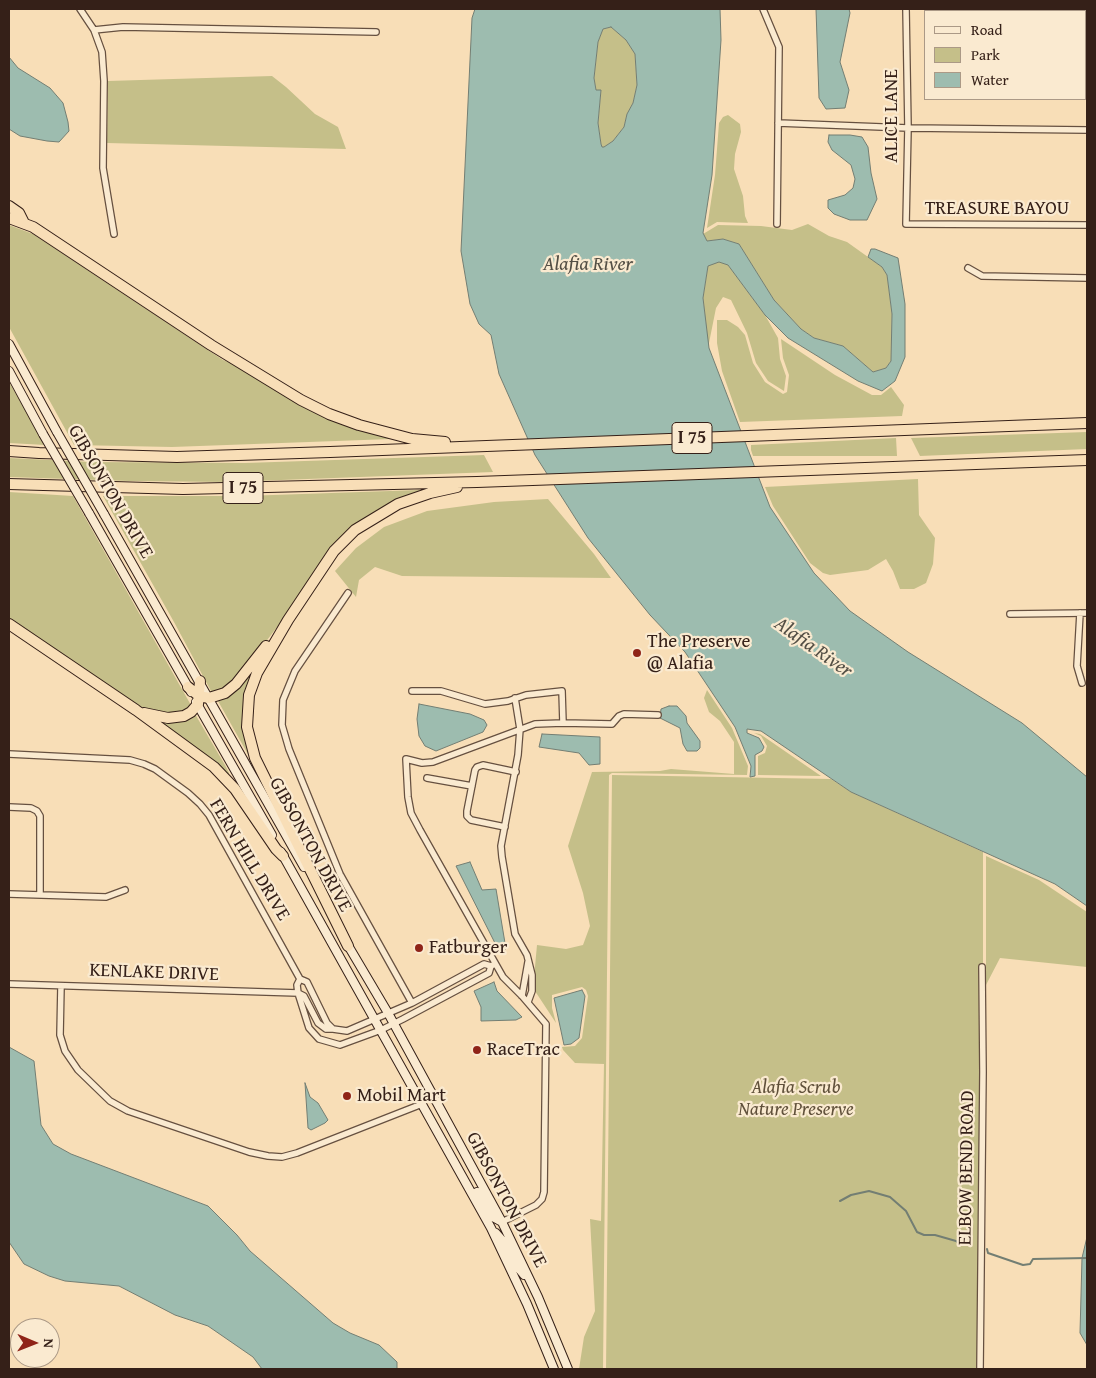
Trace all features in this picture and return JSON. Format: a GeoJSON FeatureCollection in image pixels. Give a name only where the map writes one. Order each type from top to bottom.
{"type":"FeatureCollection","features":[{"type":"Feature","properties":{"kind":"highway"},"geometry":{"type":"LineString","coordinates":[[9,206],[19,213],[24,223]]}},
{"type":"Feature","properties":{"kind":"highway"},"geometry":{"type":"LineString","coordinates":[[9,218],[24,223],[211,345],[301,400],[329,414],[385,433],[412,439],[475,446]]}},
{"type":"Feature","properties":{"kind":"highway","name":"I 75"},"geometry":{"type":"LineString","coordinates":[[9,451],[39,454],[177,457],[1087,423]]}},
{"type":"Feature","properties":{"kind":"highway","name":"I 75"},"geometry":{"type":"LineString","coordinates":[[9,484],[183,490],[498,482],[1087,460]]}},
{"type":"Feature","properties":{"kind":"highway"},"geometry":{"type":"LineString","coordinates":[[348,946],[255,758],[249,738],[247,716],[249,695],[261,666],[288,620],[334,551],[355,530],[398,504],[430,493],[477,482]]}},
{"type":"Feature","properties":{"kind":"highway"},"geometry":{"type":"LineString","coordinates":[[136,710],[152,716],[177,717],[191,712],[202,699],[225,693],[236,684],[288,620]]}},
{"type":"Feature","properties":{"kind":"highway"},"geometry":{"type":"LineString","coordinates":[[9,624],[136,710],[214,767],[235,789],[276,849],[283,856]]}},
{"type":"Feature","properties":{"kind":"highway"},"geometry":{"type":"LineString","coordinates":[[200,681],[202,699]]}},
{"type":"Feature","properties":{"kind":"highway"},"geometry":{"type":"LineString","coordinates":[[188,686],[202,699]]}},
{"type":"Feature","properties":{"kind":"main road","name":"GIBSONTON DRIVE"},"geometry":{"type":"LineString","coordinates":[[9,344],[57,432],[200,681]]}},
{"type":"Feature","properties":{"kind":"main road","name":"GIBSONTON DRIVE"},"geometry":{"type":"LineString","coordinates":[[9,371],[43,434],[188,686]]}},
{"type":"Feature","properties":{"kind":"main road","name":"GIBSONTON DRIVE"},"geometry":{"type":"LineString","coordinates":[[202,699],[283,856],[491,1228],[524,1297],[554,1369]]}},
{"type":"Feature","properties":{"kind":"main road","name":"GIBSONTON DRIVE"},"geometry":{"type":"LineString","coordinates":[[202,699],[388,1014],[502,1222],[531,1282],[568,1369]]}},
{"type":"Feature","properties":{"kind":"main road"},"geometry":{"type":"LineString","coordinates":[[453,1160],[468,1178],[491,1216],[502,1222]]}},
{"type":"Feature","properties":{"kind":"main road"},"geometry":{"type":"LineString","coordinates":[[491,1228],[502,1240],[515,1264],[531,1282]]}},
{"type":"Feature","properties":{"kind":"street"},"geometry":{"type":"LineString","coordinates":[[80,9],[94,30],[102,52],[104,81],[103,168],[114,234]]}},
{"type":"Feature","properties":{"kind":"street"},"geometry":{"type":"LineString","coordinates":[[763,9],[779,47],[777,224]]}},
{"type":"Feature","properties":{"kind":"street","name":"ALICE LANE"},"geometry":{"type":"LineString","coordinates":[[906,9],[908,128],[906,224]]}},
{"type":"Feature","properties":{"kind":"street"},"geometry":{"type":"LineString","coordinates":[[94,30],[123,27],[376,32]]}},
{"type":"Feature","properties":{"kind":"street"},"geometry":{"type":"LineString","coordinates":[[778,123],[908,128],[1087,130]]}},
{"type":"Feature","properties":{"kind":"street","name":"TREASURE BAYOU"},"geometry":{"type":"LineString","coordinates":[[906,224],[1087,225]]}},
{"type":"Feature","properties":{"kind":"street"},"geometry":{"type":"LineString","coordinates":[[968,268],[982,276],[1087,278]]}},
{"type":"Feature","properties":{"kind":"street","name":"GIBSONTON DRIVE"},"geometry":{"type":"LineString","coordinates":[[348,593],[295,671],[283,700],[282,725],[289,749],[340,874],[412,1003]]}},
{"type":"Feature","properties":{"kind":"street"},"geometry":{"type":"LineString","coordinates":[[1080,613],[1077,666],[1082,683]]}},
{"type":"Feature","properties":{"kind":"street"},"geometry":{"type":"LineString","coordinates":[[1010,614],[1087,614]]}},
{"type":"Feature","properties":{"kind":"street"},"geometry":{"type":"LineString","coordinates":[[412,691],[441,691],[485,704],[500,702],[526,694],[562,691],[563,723]]}},
{"type":"Feature","properties":{"kind":"street"},"geometry":{"type":"LineString","coordinates":[[515,698],[520,729],[516,772],[501,846],[503,868],[516,934],[532,974],[532,991],[528,1002]]}},
{"type":"Feature","properties":{"kind":"street"},"geometry":{"type":"LineString","coordinates":[[502,1222],[536,1205],[542,1199],[544,1192],[546,1024],[493,965],[420,830],[411,812],[408,797],[406,760],[422,763],[433,762],[535,724],[612,724],[624,714],[658,715]]}},
{"type":"Feature","properties":{"kind":"street","name":"FERN HILL DRIVE"},"geometry":{"type":"LineString","coordinates":[[9,754],[130,760],[155,769],[188,793],[209,815],[300,979],[307,982],[327,1023],[333,1029]]}},
{"type":"Feature","properties":{"kind":"street"},"geometry":{"type":"LineString","coordinates":[[505,827],[476,822],[468,818],[467,811],[475,770],[480,765],[516,772]]}},
{"type":"Feature","properties":{"kind":"street"},"geometry":{"type":"LineString","coordinates":[[427,778],[472,786]]}},
{"type":"Feature","properties":{"kind":"street"},"geometry":{"type":"LineString","coordinates":[[9,807],[31,808],[37,811],[42,821],[40,895]]}},
{"type":"Feature","properties":{"kind":"street"},"geometry":{"type":"LineString","coordinates":[[9,894],[106,897],[125,890]]}},
{"type":"Feature","properties":{"kind":"street"},"geometry":{"type":"LineString","coordinates":[[522,996],[528,960]]}},
{"type":"Feature","properties":{"kind":"street"},"geometry":{"type":"LineString","coordinates":[[298,992],[304,996],[318,1023],[326,1029],[347,1030],[412,1003],[484,964],[493,965]]}},
{"type":"Feature","properties":{"kind":"street"},"geometry":{"type":"LineString","coordinates":[[300,979],[297,985],[298,992],[309,1028],[320,1039],[340,1045],[381,1030],[489,973],[493,965]]}},
{"type":"Feature","properties":{"kind":"street","name":"ELBOW BEND ROAD"},"geometry":{"type":"LineString","coordinates":[[980,1369],[983,1072],[982,967]]}},
{"type":"Feature","properties":{"kind":"street","name":"KENLAKE DRIVE"},"geometry":{"type":"LineString","coordinates":[[9,984],[298,992]]}},
{"type":"Feature","properties":{"kind":"street"},"geometry":{"type":"LineString","coordinates":[[61,986],[60,1035],[65,1051],[78,1070],[110,1101],[128,1111],[249,1152],[282,1157],[422,1104]]}},
{"type":"Feature","properties":{"kind":"green space"},"geometry":{"type":"Polygon","coordinates":[[[611,27],[626,40],[635,54],[637,85],[633,103],[627,114],[624,127],[613,141],[602,147],[598,123],[601,91],[596,90],[594,78],[598,42],[603,29],[611,27]]]}},
{"type":"Feature","properties":{"kind":"green space"},"geometry":{"type":"Polygon","coordinates":[[[272,76],[315,114],[338,127],[346,149],[107,143],[108,81],[272,76]]]}},
{"type":"Feature","properties":{"kind":"green space"},"geometry":{"type":"Polygon","coordinates":[[[728,115],[740,124],[741,132],[735,154],[734,169],[743,196],[745,216],[748,223],[717,222],[707,228],[715,175],[719,123],[723,117],[728,115]]]}},
{"type":"Feature","properties":{"kind":"green space"},"geometry":{"type":"Polygon","coordinates":[[[808,224],[829,236],[847,242],[882,267],[887,275],[892,314],[891,361],[886,368],[873,372],[843,346],[814,338],[801,329],[774,300],[739,244],[723,239],[707,241],[703,234],[718,225],[761,226],[792,230],[808,224]]]}},
{"type":"Feature","properties":{"kind":"green space"},"geometry":{"type":"Polygon","coordinates":[[[9,225],[33,234],[223,360],[252,371],[288,395],[391,436],[391,439],[172,447],[74,445],[9,327],[9,225]]]}},
{"type":"Feature","properties":{"kind":"green space"},"geometry":{"type":"Polygon","coordinates":[[[719,261],[728,265],[765,315],[778,338],[780,359],[786,376],[784,391],[768,381],[756,363],[747,333],[731,300],[723,297],[716,308],[708,348],[703,298],[708,266],[719,261]]]}},
{"type":"Feature","properties":{"kind":"green space"},"geometry":{"type":"Polygon","coordinates":[[[717,320],[727,320],[738,327],[745,335],[753,363],[765,382],[783,394],[787,392],[789,375],[783,358],[781,339],[835,375],[872,395],[881,395],[891,387],[904,405],[902,416],[740,422],[722,371],[717,343],[717,320]]]}},
{"type":"Feature","properties":{"kind":"green space"},"geometry":{"type":"Polygon","coordinates":[[[9,382],[37,430],[45,445],[9,443],[9,382]]]}},
{"type":"Feature","properties":{"kind":"green space"},"geometry":{"type":"Polygon","coordinates":[[[1087,432],[1087,449],[920,456],[911,438],[1087,432]]]}},
{"type":"Feature","properties":{"kind":"green space"},"geometry":{"type":"Polygon","coordinates":[[[896,438],[897,456],[753,456],[751,450],[751,445],[896,438]]]}},
{"type":"Feature","properties":{"kind":"green space"},"geometry":{"type":"Polygon","coordinates":[[[484,455],[493,472],[228,482],[9,477],[9,458],[92,462],[245,463],[484,455]]]}},
{"type":"Feature","properties":{"kind":"green space"},"geometry":{"type":"Polygon","coordinates":[[[918,479],[919,515],[935,538],[933,564],[926,583],[914,589],[900,589],[886,559],[868,570],[830,575],[823,573],[810,563],[773,506],[765,487],[918,479]]]}},
{"type":"Feature","properties":{"kind":"green space"},"geometry":{"type":"Polygon","coordinates":[[[419,490],[420,493],[361,524],[284,618],[238,678],[230,686],[216,693],[211,691],[103,496],[244,496],[419,490]]]}},
{"type":"Feature","properties":{"kind":"green space"},"geometry":{"type":"Polygon","coordinates":[[[9,492],[73,496],[192,707],[186,712],[170,715],[142,709],[9,621],[9,492]]]}},
{"type":"Feature","properties":{"kind":"green space"},"geometry":{"type":"Polygon","coordinates":[[[548,499],[594,554],[611,578],[402,576],[375,567],[359,580],[356,597],[335,571],[356,548],[384,527],[427,511],[494,502],[548,499]]]}},
{"type":"Feature","properties":{"kind":"green space"},"geometry":{"type":"Polygon","coordinates":[[[248,675],[251,677],[250,758],[218,701],[226,698],[248,675]]]}},
{"type":"Feature","properties":{"kind":"green space"},"geometry":{"type":"Polygon","coordinates":[[[707,690],[732,728],[748,766],[747,775],[612,773],[609,775],[603,1369],[579,1369],[584,1337],[595,1311],[590,1219],[601,1221],[604,1064],[575,1063],[563,1050],[562,1047],[575,1046],[582,1038],[588,996],[586,990],[582,987],[552,995],[552,1008],[556,1023],[533,988],[537,945],[566,949],[583,945],[590,926],[583,893],[568,846],[592,772],[660,771],[671,769],[734,774],[734,742],[720,721],[709,712],[704,698],[707,690]]]}},
{"type":"Feature","properties":{"kind":"green space"},"geometry":{"type":"Polygon","coordinates":[[[195,714],[225,765],[229,776],[155,720],[195,714]]]}},
{"type":"Feature","properties":{"kind":"green space"},"geometry":{"type":"Polygon","coordinates":[[[754,733],[760,734],[821,776],[758,775],[758,756],[765,753],[767,746],[761,736],[754,733]]]}},
{"type":"Feature","properties":{"kind":"green space","name":"Alafia Scrub Nature Preserve"},"geometry":{"type":"Polygon","coordinates":[[[612,775],[831,779],[851,792],[983,852],[980,1369],[606,1369],[612,775]]]}},
{"type":"Feature","properties":{"kind":"green space"},"geometry":{"type":"Polygon","coordinates":[[[986,856],[1039,880],[1087,912],[1087,967],[1000,958],[986,985],[986,856]]]}},
{"type":"Feature","properties":{"kind":"water","name":"Alafia River"},"geometry":{"type":"Polygon","coordinates":[[[475,9],[720,9],[721,40],[712,175],[703,233],[707,241],[723,239],[739,244],[774,300],[801,329],[814,338],[843,346],[873,372],[886,368],[891,361],[892,314],[887,275],[882,267],[868,257],[871,249],[875,249],[898,258],[905,304],[905,357],[895,381],[882,391],[858,381],[788,338],[765,315],[728,265],[719,262],[708,266],[703,298],[709,348],[770,507],[814,573],[850,611],[908,652],[1022,723],[1087,777],[1087,906],[1055,884],[851,792],[761,731],[747,729],[747,733],[759,738],[764,747],[762,751],[755,755],[755,776],[750,777],[751,766],[735,727],[685,652],[650,615],[588,538],[535,455],[499,374],[491,335],[479,324],[470,304],[461,251],[472,18],[475,9]],[[611,27],[603,29],[598,42],[594,78],[596,90],[601,90],[598,123],[602,147],[613,141],[624,127],[627,114],[633,103],[637,85],[635,54],[626,40],[611,27]]]}},
{"type":"Feature","properties":{"kind":"water"},"geometry":{"type":"Polygon","coordinates":[[[816,9],[849,9],[850,13],[840,62],[849,90],[845,108],[826,109],[819,98],[816,9]]]}},
{"type":"Feature","properties":{"kind":"water"},"geometry":{"type":"Polygon","coordinates":[[[9,57],[18,68],[50,88],[63,103],[69,131],[59,142],[20,136],[9,129],[9,57]]]}},
{"type":"Feature","properties":{"kind":"water"},"geometry":{"type":"Polygon","coordinates":[[[829,135],[862,137],[868,147],[877,199],[867,220],[850,220],[834,214],[828,208],[828,200],[845,195],[853,188],[855,179],[851,165],[832,150],[828,142],[829,135]]]}},
{"type":"Feature","properties":{"kind":"water"},"geometry":{"type":"Polygon","coordinates":[[[419,704],[470,714],[484,720],[487,725],[483,732],[436,751],[425,746],[419,736],[417,719],[419,704]]]}},
{"type":"Feature","properties":{"kind":"water"},"geometry":{"type":"Polygon","coordinates":[[[677,706],[686,716],[687,723],[700,741],[700,748],[697,751],[687,751],[683,744],[680,728],[660,718],[661,709],[677,706]]]}},
{"type":"Feature","properties":{"kind":"water"},"geometry":{"type":"Polygon","coordinates":[[[542,734],[600,737],[600,764],[589,765],[579,753],[539,747],[542,734]]]}},
{"type":"Feature","properties":{"kind":"water"},"geometry":{"type":"Polygon","coordinates":[[[470,862],[482,890],[496,889],[506,949],[498,949],[456,866],[470,862]]]}},
{"type":"Feature","properties":{"kind":"water"},"geometry":{"type":"Polygon","coordinates":[[[494,982],[497,991],[522,1017],[516,1020],[481,1021],[481,1007],[474,991],[494,982]]]}},
{"type":"Feature","properties":{"kind":"water"},"geometry":{"type":"Polygon","coordinates":[[[582,990],[585,996],[579,1038],[571,1044],[564,1045],[554,998],[582,990]]]}},
{"type":"Feature","properties":{"kind":"water"},"geometry":{"type":"Polygon","coordinates":[[[9,1047],[34,1061],[41,1125],[53,1144],[71,1154],[208,1206],[250,1251],[333,1323],[350,1333],[379,1345],[397,1362],[397,1369],[262,1369],[253,1357],[208,1326],[175,1315],[119,1286],[65,1281],[49,1276],[24,1264],[9,1242],[9,1047]]]}},
{"type":"Feature","properties":{"kind":"water"},"geometry":{"type":"Polygon","coordinates":[[[305,1083],[310,1097],[318,1103],[328,1120],[311,1130],[308,1128],[305,1083]]]}},
{"type":"Feature","properties":{"kind":"water"},"geometry":{"type":"Polygon","coordinates":[[[1087,1237],[1087,1345],[1080,1333],[1082,1258],[1087,1237]]]}},
{"type":"Feature","properties":{"kind":"waterway"},"geometry":{"type":"LineString","coordinates":[[840,1201],[851,1195],[869,1191],[890,1197],[906,1211],[917,1232],[956,1241],[961,1245]]}},
{"type":"Feature","properties":{"kind":"waterway"},"geometry":{"type":"LineString","coordinates":[[987,1249],[988,1253],[1023,1265],[1030,1264],[1033,1259],[1087,1258]]}},
{"type":"Feature","properties":{"kind":"place","name":"The Preserve @ Alafia"},"geometry":{"type":"Point","coordinates":[637,653]}},
{"type":"Feature","properties":{"kind":"place","name":"Fatburger"},"geometry":{"type":"Point","coordinates":[419,948]}},
{"type":"Feature","properties":{"kind":"place","name":"RaceTrac"},"geometry":{"type":"Point","coordinates":[477,1050]}},
{"type":"Feature","properties":{"kind":"place","name":"Mobil Mart"},"geometry":{"type":"Point","coordinates":[347,1096]}}]}
